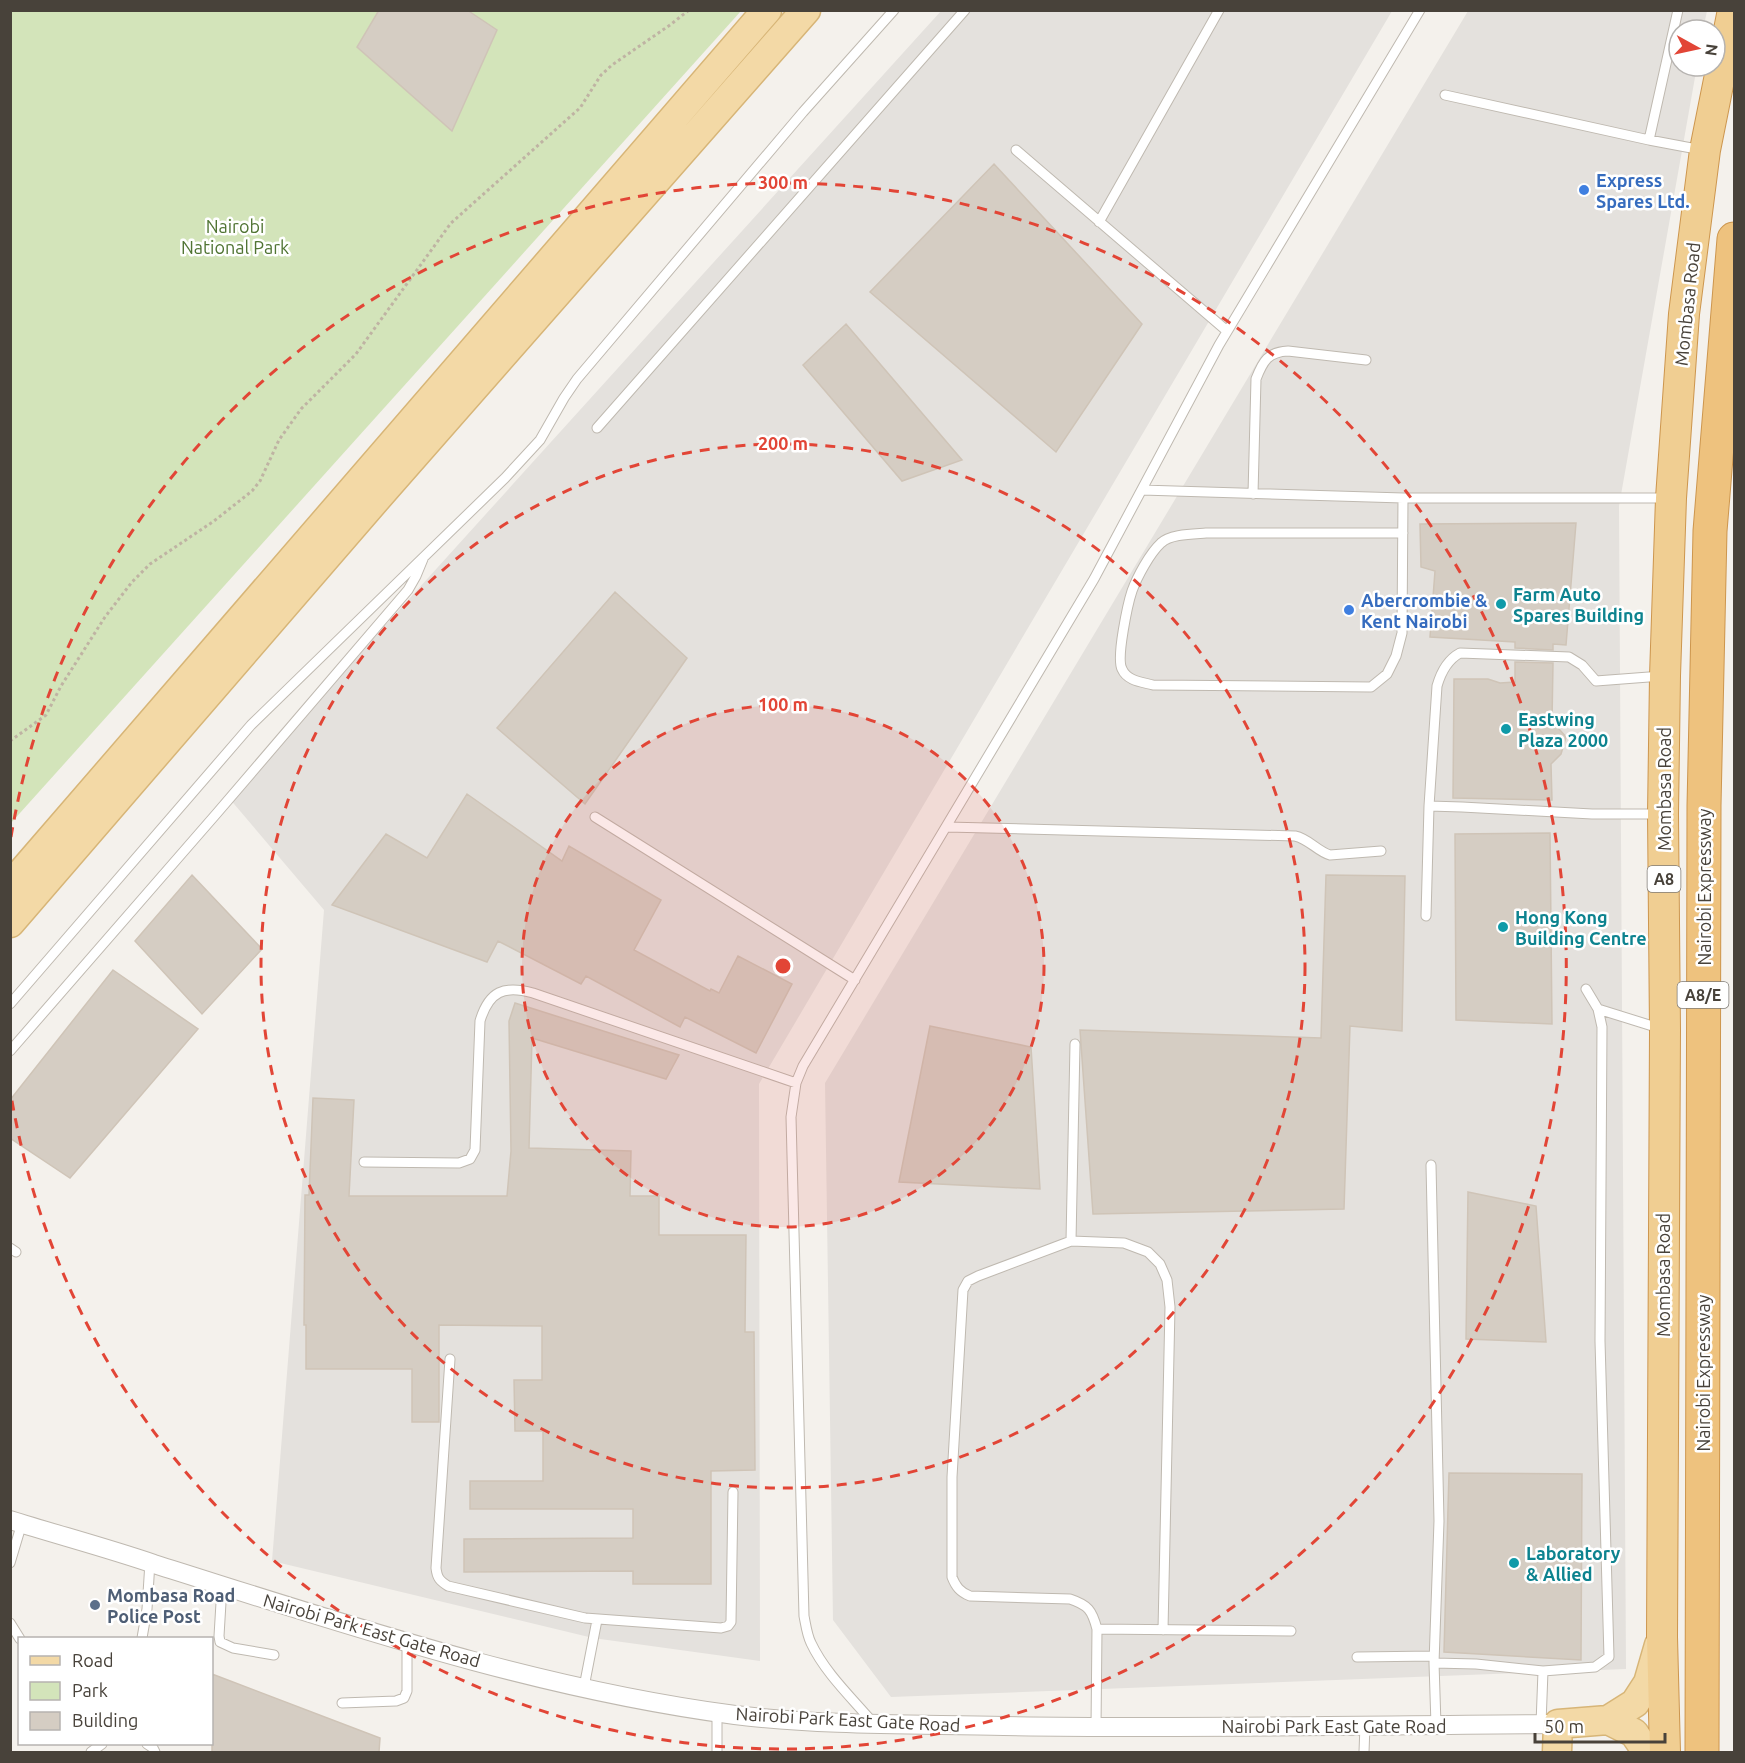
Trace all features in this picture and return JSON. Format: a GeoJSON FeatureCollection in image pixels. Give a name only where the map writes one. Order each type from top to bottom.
{"type":"FeatureCollection","features":[{"type":"Feature","properties":{"kind":"highway","name":"Mombasa Road"},"geometry":{"type":"LineString","coordinates":[[1665,1752],[1662,1637],[1665,1030],[1663,814],[1671,498],[1684,314],[1705,150],[1733,10]]}},
{"type":"Feature","properties":{"kind":"highway","name":"Nairobi Expressway"},"geometry":{"type":"LineString","coordinates":[[1702,1752],[1704,794],[1710,531],[1734,239]]}},
{"type":"Feature","properties":{"kind":"main road"},"geometry":{"type":"LineString","coordinates":[[10,886],[767,10]]}},
{"type":"Feature","properties":{"kind":"main road"},"geometry":{"type":"LineString","coordinates":[[10,923],[385,489],[807,10]]}},
{"type":"Feature","properties":{"kind":"main road","name":"Nairobi Park East Gate Road"},"geometry":{"type":"LineString","coordinates":[[1550,1724],[1608,1720],[1635,1703],[1648,1683],[1662,1637]]}},
{"type":"Feature","properties":{"kind":"main road"},"geometry":{"type":"LineString","coordinates":[[1608,1720],[1634,1733],[1647,1752]]}},
{"type":"Feature","properties":{"kind":"main road"},"geometry":{"type":"LineString","coordinates":[[1550,1724],[1557,1752]]}},
{"type":"Feature","properties":{"kind":"street","name":"Nairobi Park East Gate Road"},"geometry":{"type":"LineString","coordinates":[[16,1522],[150,1562],[345,1625],[532,1676],[584,1688],[717,1712],[787,1720],[874,1724],[1096,1727],[1550,1724]]}},
{"type":"Feature","properties":{"kind":"lane"},"geometry":{"type":"LineString","coordinates":[[10,1004],[251,725],[505,478],[540,440],[577,379],[803,112],[894,10]]}},
{"type":"Feature","properties":{"kind":"lane"},"geometry":{"type":"LineString","coordinates":[[597,428],[964,10]]}},
{"type":"Feature","properties":{"kind":"lane"},"geometry":{"type":"LineString","coordinates":[[1099,222],[1219,10]]}},
{"type":"Feature","properties":{"kind":"lane"},"geometry":{"type":"LineString","coordinates":[[874,1724],[824,1665],[810,1643],[804,1616],[791,1118],[796,1083],[803,1066],[1094,579],[1227,331],[1420,10]]}},
{"type":"Feature","properties":{"kind":"lane"},"geometry":{"type":"LineString","coordinates":[[1649,140],[1678,10]]}},
{"type":"Feature","properties":{"kind":"lane"},"geometry":{"type":"LineString","coordinates":[[1445,95],[1649,140],[1705,150]]}},
{"type":"Feature","properties":{"kind":"lane"},"geometry":{"type":"LineString","coordinates":[[1016,150],[1227,331]]}},
{"type":"Feature","properties":{"kind":"lane"},"geometry":{"type":"LineString","coordinates":[[1253,494],[1257,379],[1261,366],[1277,352],[1288,351],[1366,360]]}},
{"type":"Feature","properties":{"kind":"lane"},"geometry":{"type":"LineString","coordinates":[[1142,490],[1403,498],[1671,498]]}},
{"type":"Feature","properties":{"kind":"lane"},"geometry":{"type":"LineString","coordinates":[[1403,498],[1403,533],[1402,633],[1396,656],[1387,674],[1371,687],[1153,685],[1129,678],[1122,671],[1120,664],[1123,632],[1132,591],[1150,557],[1162,541],[1183,535],[1206,533],[1403,533]]}},
{"type":"Feature","properties":{"kind":"lane"},"geometry":{"type":"LineString","coordinates":[[10,1051],[408,590],[423,557]]}},
{"type":"Feature","properties":{"kind":"lane"},"geometry":{"type":"LineString","coordinates":[[1426,916],[1429,807],[1437,686],[1440,674],[1454,656],[1460,652],[1569,657],[1582,665],[1596,681],[1665,676]]}},
{"type":"Feature","properties":{"kind":"lane"},"geometry":{"type":"LineString","coordinates":[[1429,807],[1592,814],[1663,814]]}},
{"type":"Feature","properties":{"kind":"lane"},"geometry":{"type":"LineString","coordinates":[[595,817],[855,980]]}},
{"type":"Feature","properties":{"kind":"lane"},"geometry":{"type":"LineString","coordinates":[[947,827],[1295,836],[1303,838],[1323,853],[1330,855],[1381,851]]}},
{"type":"Feature","properties":{"kind":"lane"},"geometry":{"type":"LineString","coordinates":[[364,1162],[459,1163],[470,1158],[475,1150],[480,1021],[484,1006],[504,990],[520,989],[533,993],[796,1083]]}},
{"type":"Feature","properties":{"kind":"lane"},"geometry":{"type":"LineString","coordinates":[[1357,1657],[1434,1660],[1543,1671],[1595,1667],[1609,1657],[1600,1341],[1602,1027],[1598,1009],[1586,989]]}},
{"type":"Feature","properties":{"kind":"lane"},"geometry":{"type":"LineString","coordinates":[[1598,1009],[1665,1030]]}},
{"type":"Feature","properties":{"kind":"lane"},"geometry":{"type":"LineString","coordinates":[[1071,1241],[1075,1044]]}},
{"type":"Feature","properties":{"kind":"lane"},"geometry":{"type":"LineString","coordinates":[[1431,1165],[1439,1521],[1434,1660],[1436,1725]]}},
{"type":"Feature","properties":{"kind":"lane"},"geometry":{"type":"LineString","coordinates":[[1096,1727],[1097,1629],[1094,1617],[1083,1604],[1070,1599],[970,1596],[956,1586],[952,1577],[952,1477],[963,1290],[968,1281],[978,1276],[1071,1241],[1124,1243],[1148,1252],[1160,1264],[1167,1280],[1170,1307],[1162,1630]]}},
{"type":"Feature","properties":{"kind":"lane"},"geometry":{"type":"LineString","coordinates":[[450,1359],[436,1568],[440,1581],[448,1586],[597,1620],[721,1628],[728,1626],[731,1622],[733,1492]]}},
{"type":"Feature","properties":{"kind":"lane"},"geometry":{"type":"LineString","coordinates":[[10,1563],[16,1522]]}},
{"type":"Feature","properties":{"kind":"lane"},"geometry":{"type":"LineString","coordinates":[[142,1637],[147,1609],[150,1562]]}},
{"type":"Feature","properties":{"kind":"lane"},"geometry":{"type":"LineString","coordinates":[[222,1586],[220,1642],[233,1648],[274,1655]]}},
{"type":"Feature","properties":{"kind":"lane"},"geometry":{"type":"LineString","coordinates":[[584,1688],[597,1620]]}},
{"type":"Feature","properties":{"kind":"lane"},"geometry":{"type":"LineString","coordinates":[[10,1623],[19,1637]]}},
{"type":"Feature","properties":{"kind":"lane"},"geometry":{"type":"LineString","coordinates":[[1097,1629],[1291,1631]]}},
{"type":"Feature","properties":{"kind":"lane"},"geometry":{"type":"LineString","coordinates":[[342,1703],[396,1701],[404,1698],[407,1691],[407,1642]]}},
{"type":"Feature","properties":{"kind":"lane"},"geometry":{"type":"LineString","coordinates":[[1543,1671],[1550,1724]]}},
{"type":"Feature","properties":{"kind":"lane"},"geometry":{"type":"LineString","coordinates":[[717,1712],[717,1752]]}},
{"type":"Feature","properties":{"kind":"lane"},"geometry":{"type":"LineString","coordinates":[[1364,1752],[1365,1725]]}},
{"type":"Feature","properties":{"kind":"path"},"geometry":{"type":"LineString","coordinates":[[10,741],[46,715],[61,686],[105,618],[132,582],[150,564],[214,521],[252,491],[260,481],[279,440],[301,409],[356,354],[451,223],[580,108],[601,75],[612,65],[689,10]]}},
{"type":"Feature","properties":{"kind":"shaded area"},"geometry":{"type":"Polygon","coordinates":[[[941,11],[1392,11],[759,1084],[760,1661],[593,1638],[272,1561],[324,910],[229,798],[941,11]]]}},
{"type":"Feature","properties":{"kind":"shaded area"},"geometry":{"type":"Polygon","coordinates":[[[1468,11],[1707,11],[1706,18],[1667,18],[1667,78],[1695,78],[1619,506],[1626,1669],[891,1697],[833,1620],[825,1083],[1468,11]]]}},
{"type":"Feature","properties":{"kind":"green space","name":"Nairobi National Park"},"geometry":{"type":"Polygon","coordinates":[[[11,11],[741,11],[11,823],[11,11]]]}},
{"type":"Feature","properties":{"kind":"building"},"geometry":{"type":"Polygon","coordinates":[[[379,10],[467,10],[497,30],[452,131],[357,47],[379,10]]]}},
{"type":"Feature","properties":{"kind":"building"},"geometry":{"type":"Polygon","coordinates":[[[994,164],[1142,324],[1056,452],[870,292],[994,164]]]}},
{"type":"Feature","properties":{"kind":"building"},"geometry":{"type":"Polygon","coordinates":[[[846,324],[962,460],[902,481],[803,365],[846,324]]]}},
{"type":"Feature","properties":{"kind":"building","name":"Farm Auto Spares Building"},"geometry":{"type":"Polygon","coordinates":[[[1576,523],[1566,645],[1553,644],[1553,650],[1515,648],[1515,642],[1430,637],[1435,571],[1421,567],[1420,524],[1576,523]]]}},
{"type":"Feature","properties":{"kind":"building"},"geometry":{"type":"Polygon","coordinates":[[[615,592],[687,658],[585,804],[497,728],[615,592]]]}},
{"type":"Feature","properties":{"kind":"building","name":"Eastwing Plaza 2000"},"geometry":{"type":"Polygon","coordinates":[[[1515,662],[1553,663],[1552,721],[1566,737],[1561,754],[1551,764],[1552,800],[1453,798],[1454,679],[1515,682],[1515,662]]]}},
{"type":"Feature","properties":{"kind":"building"},"geometry":{"type":"Polygon","coordinates":[[[467,794],[562,861],[569,846],[661,900],[634,950],[710,991],[711,989],[719,993],[738,956],[792,984],[756,1053],[685,1017],[680,1027],[586,976],[581,984],[498,941],[487,962],[332,905],[386,834],[427,858],[467,794]]]}},
{"type":"Feature","properties":{"kind":"building","name":"Hong Kong Building Centre"},"geometry":{"type":"Polygon","coordinates":[[[1550,833],[1552,1024],[1456,1020],[1455,834],[1550,833]]]}},
{"type":"Feature","properties":{"kind":"building"},"geometry":{"type":"Polygon","coordinates":[[[192,875],[262,949],[202,1014],[135,941],[192,875]]]}},
{"type":"Feature","properties":{"kind":"building"},"geometry":{"type":"Polygon","coordinates":[[[1326,875],[1405,876],[1402,1031],[1350,1026],[1344,1209],[1093,1214],[1080,1030],[1321,1038],[1326,875]]]}},
{"type":"Feature","properties":{"kind":"building"},"geometry":{"type":"Polygon","coordinates":[[[113,970],[198,1029],[70,1178],[10,1138],[10,1100],[113,970]]]}},
{"type":"Feature","properties":{"kind":"building"},"geometry":{"type":"Polygon","coordinates":[[[515,1003],[679,1055],[666,1079],[532,1038],[529,1148],[631,1151],[630,1196],[659,1196],[659,1235],[746,1235],[745,1332],[754,1332],[755,1470],[711,1471],[711,1584],[633,1584],[633,1571],[464,1572],[464,1539],[633,1538],[633,1509],[470,1509],[470,1481],[543,1481],[543,1431],[515,1431],[514,1380],[542,1380],[542,1326],[439,1325],[439,1422],[412,1422],[412,1369],[306,1369],[305,1195],[309,1195],[313,1098],[354,1100],[349,1196],[507,1196],[511,1151],[509,1021],[515,1003]]]}},
{"type":"Feature","properties":{"kind":"building"},"geometry":{"type":"Polygon","coordinates":[[[930,1026],[1031,1047],[1040,1189],[899,1182],[930,1026]]]}},
{"type":"Feature","properties":{"kind":"building"},"geometry":{"type":"Polygon","coordinates":[[[1468,1192],[1536,1206],[1546,1342],[1466,1339],[1468,1192]]]}},
{"type":"Feature","properties":{"kind":"building","name":"Laboratory & Allied"},"geometry":{"type":"Polygon","coordinates":[[[1449,1473],[1582,1474],[1581,1660],[1444,1652],[1449,1473]]]}},
{"type":"Feature","properties":{"kind":"building"},"geometry":{"type":"Polygon","coordinates":[[[213,1674],[380,1738],[379,1752],[212,1752],[213,1674]]]}},
{"type":"Feature","properties":{"kind":"place","name":"Express Spares Ltd."},"geometry":{"type":"Point","coordinates":[1584,190]}},
{"type":"Feature","properties":{"kind":"place","name":"Farm Auto Spares Building"},"geometry":{"type":"Point","coordinates":[1501,604]}},
{"type":"Feature","properties":{"kind":"place","name":"Abercrombie & Kent Nairobi"},"geometry":{"type":"Point","coordinates":[1349,610]}},
{"type":"Feature","properties":{"kind":"place","name":"Eastwing Plaza 2000"},"geometry":{"type":"Point","coordinates":[1506,729]}},
{"type":"Feature","properties":{"kind":"place","name":"Hong Kong Building Centre"},"geometry":{"type":"Point","coordinates":[1503,927]}},
{"type":"Feature","properties":{"kind":"place","name":"Laboratory & Allied"},"geometry":{"type":"Point","coordinates":[1514,1563]}},
{"type":"Feature","properties":{"kind":"place","name":"Mombasa Road Police Post"},"geometry":{"type":"Point","coordinates":[95,1605]}}]}
